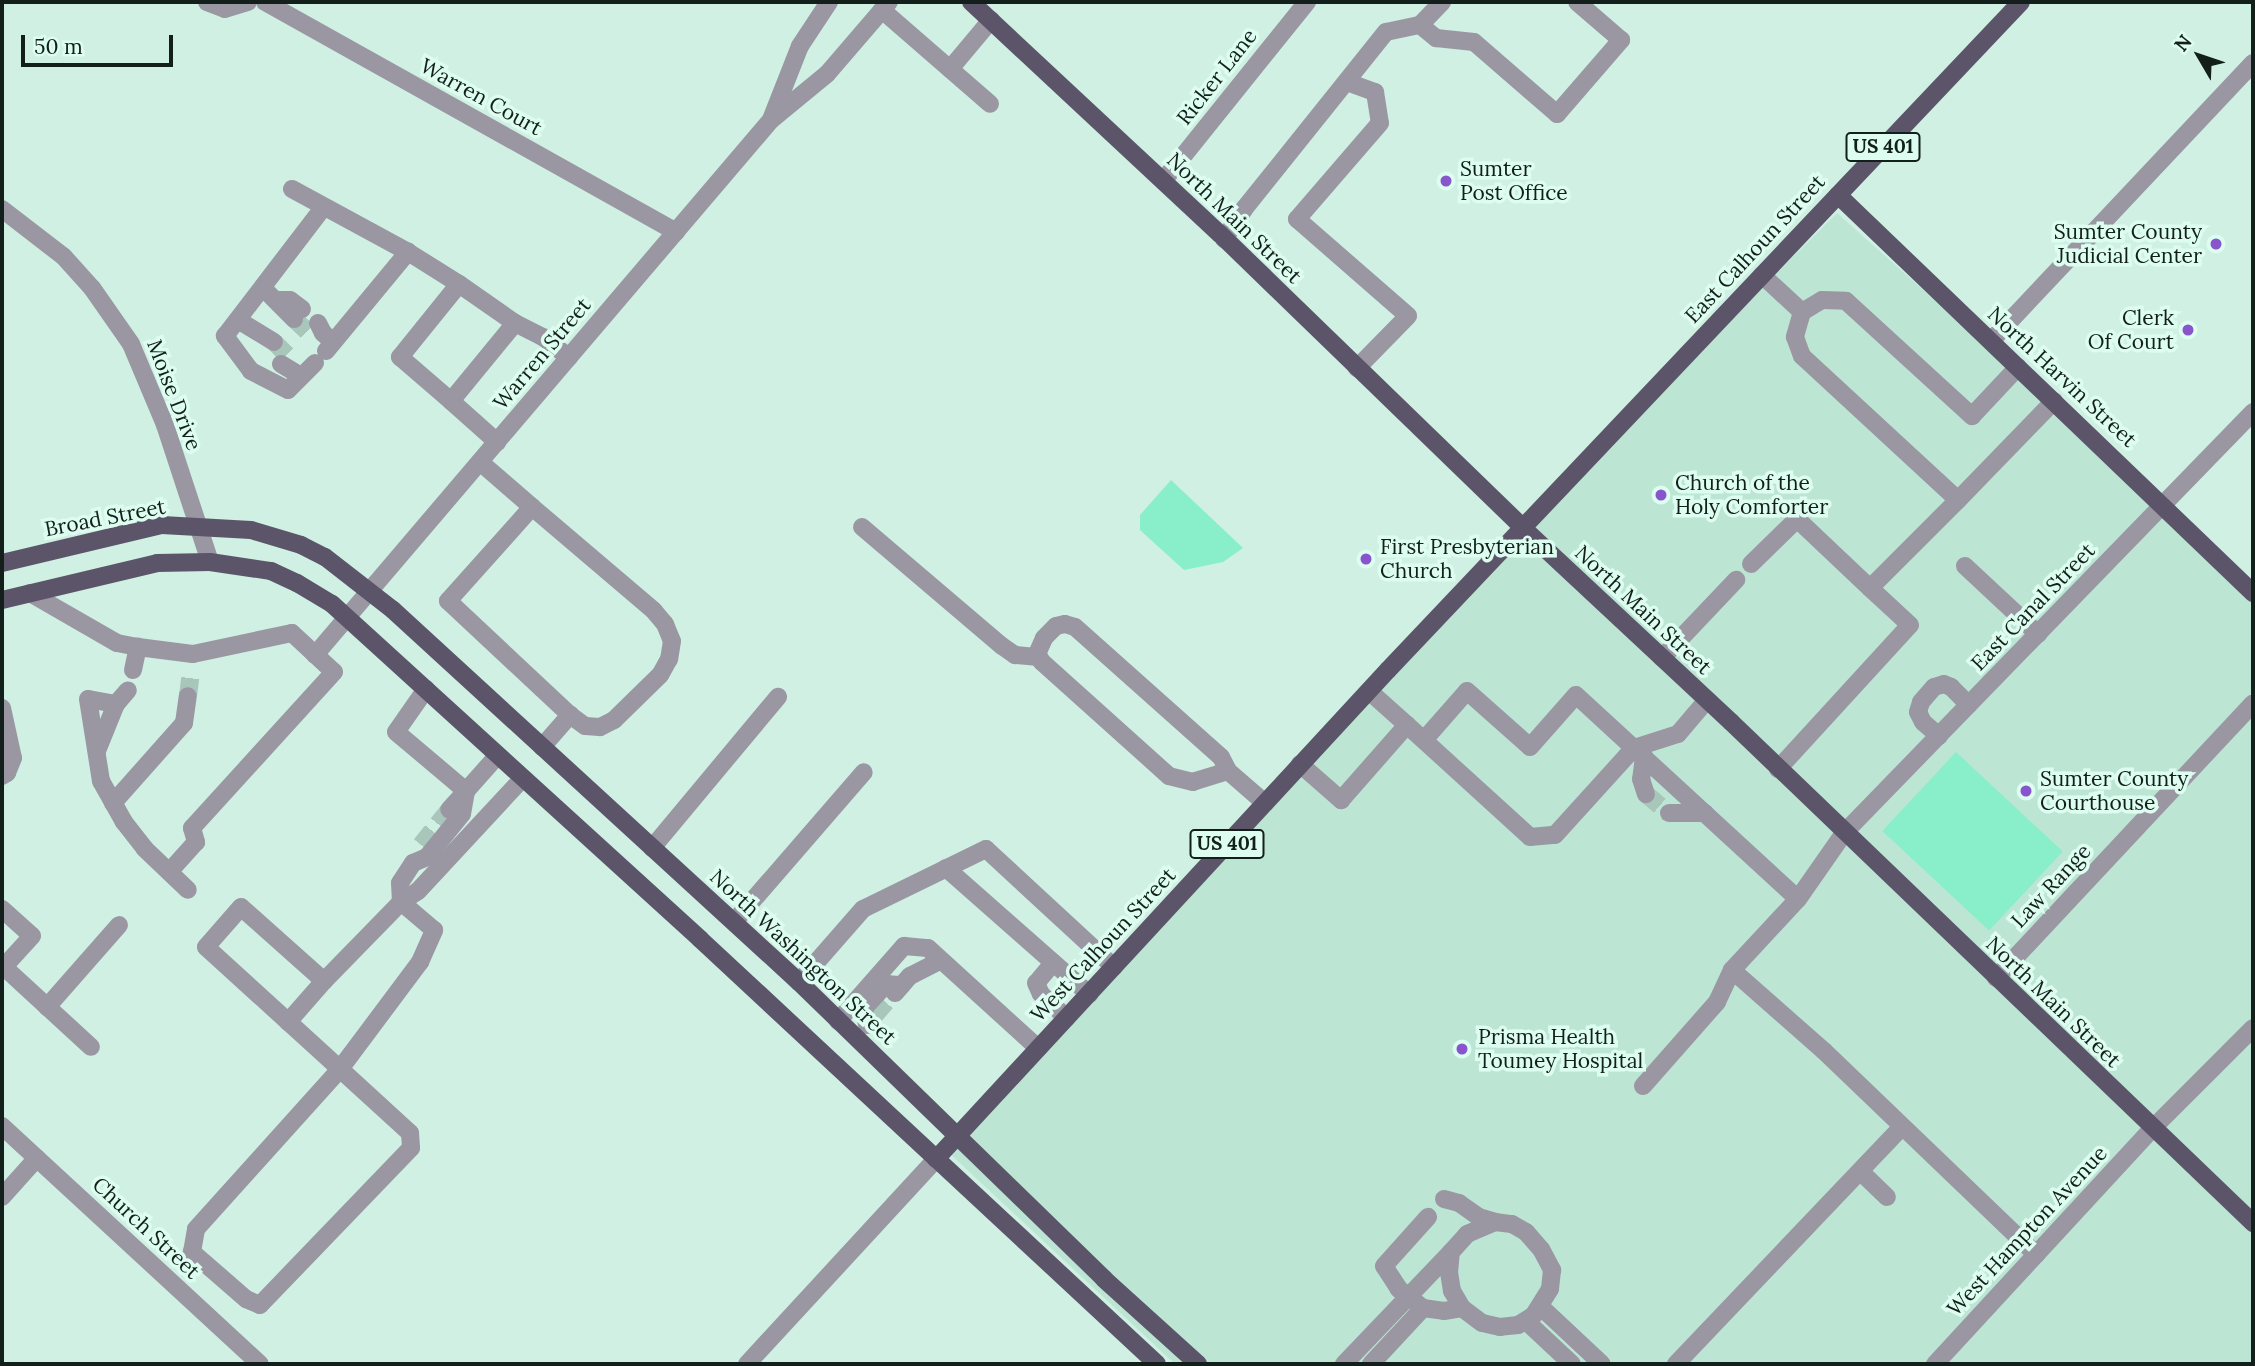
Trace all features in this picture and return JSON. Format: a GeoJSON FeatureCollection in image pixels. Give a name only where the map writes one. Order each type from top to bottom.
{"type":"FeatureCollection","features":[{"type":"Feature","properties":{"kind":"main road","name":"North Main Street"},"geometry":{"type":"LineString","coordinates":[[971,2],[1224,239],[1522,527],[2253,1223]]}},
{"type":"Feature","properties":{"kind":"main road","name":"East Calhoun Street"},"geometry":{"type":"LineString","coordinates":[[1522,527],[2021,2]]}},
{"type":"Feature","properties":{"kind":"main road","name":"North Harvin Street"},"geometry":{"type":"LineString","coordinates":[[1838,195],[2253,593]]}},
{"type":"Feature","properties":{"kind":"main road","name":"Broad Street"},"geometry":{"type":"LineString","coordinates":[[2,563],[152,527],[196,526],[251,530],[301,545],[325,557],[370,591]]}},
{"type":"Feature","properties":{"kind":"main road","name":"West Calhoun Street"},"geometry":{"type":"LineString","coordinates":[[936,1159],[1522,527]]}},
{"type":"Feature","properties":{"kind":"main road"},"geometry":{"type":"LineString","coordinates":[[2,600],[157,563],[210,562],[271,571],[297,583],[347,617],[1157,1364]]}},
{"type":"Feature","properties":{"kind":"main road","name":"North Washington Street"},"geometry":{"type":"LineString","coordinates":[[370,591],[734,922],[838,1021],[866,1026],[957,1135],[1104,1279],[1198,1364]]}},
{"type":"Feature","properties":{"kind":"street"},"geometry":{"type":"LineString","coordinates":[[207,2],[225,9],[248,2]]}},
{"type":"Feature","properties":{"kind":"street","name":"Warren Court"},"geometry":{"type":"LineString","coordinates":[[265,2],[676,232]]}},
{"type":"Feature","properties":{"kind":"street","name":"Warren Street"},"geometry":{"type":"LineString","coordinates":[[771,120],[800,46],[829,2]]}},
{"type":"Feature","properties":{"kind":"street","name":"Ricker Lane"},"geometry":{"type":"LineString","coordinates":[[1163,181],[1307,2]]}},
{"type":"Feature","properties":{"kind":"street"},"geometry":{"type":"LineString","coordinates":[[1224,239],[1244,209],[1386,32],[1420,25],[1442,2]]}},
{"type":"Feature","properties":{"kind":"street"},"geometry":{"type":"LineString","coordinates":[[1420,25],[1436,38],[1474,42],[1557,114],[1621,40],[1577,2]]}},
{"type":"Feature","properties":{"kind":"street"},"geometry":{"type":"LineString","coordinates":[[886,6],[990,104]]}},
{"type":"Feature","properties":{"kind":"street","name":"Warren Street"},"geometry":{"type":"LineString","coordinates":[[315,654],[771,120],[827,74],[886,6]]}},
{"type":"Feature","properties":{"kind":"street"},"geometry":{"type":"LineString","coordinates":[[950,69],[991,20]]}},
{"type":"Feature","properties":{"kind":"street"},"geometry":{"type":"LineString","coordinates":[[1991,341],[2253,63]]}},
{"type":"Feature","properties":{"kind":"street"},"geometry":{"type":"LineString","coordinates":[[1347,82],[1375,92],[1380,123],[1297,219],[1408,316],[1356,368]]}},
{"type":"Feature","properties":{"kind":"street"},"geometry":{"type":"LineString","coordinates":[[292,188],[323,208],[408,252],[515,323],[543,337],[569,357]]}},
{"type":"Feature","properties":{"kind":"street"},"geometry":{"type":"LineString","coordinates":[[323,208],[226,336],[251,371],[288,390],[291,366],[321,341],[408,252]]}},
{"type":"Feature","properties":{"kind":"street","name":"Moise Drive"},"geometry":{"type":"LineString","coordinates":[[2,209],[64,257],[92,288],[131,344],[165,425],[210,562]]}},
{"type":"Feature","properties":{"kind":"street"},"geometry":{"type":"LineString","coordinates":[[1762,275],[1802,312]]}},
{"type":"Feature","properties":{"kind":"street"},"geometry":{"type":"LineString","coordinates":[[459,284],[400,358],[497,442]]}},
{"type":"Feature","properties":{"kind":"street"},"geometry":{"type":"LineString","coordinates":[[263,288],[278,300],[282,310],[298,314]]}},
{"type":"Feature","properties":{"kind":"street"},"geometry":{"type":"LineString","coordinates":[[1958,500],[1802,356],[1796,337],[1802,312],[1822,299],[1846,301],[1972,416],[2018,367]]}},
{"type":"Feature","properties":{"kind":"street"},"geometry":{"type":"LineString","coordinates":[[239,320],[255,332],[257,342],[270,346]]}},
{"type":"Feature","properties":{"kind":"street"},"geometry":{"type":"LineString","coordinates":[[451,401],[515,323]]}},
{"type":"Feature","properties":{"kind":"street"},"geometry":{"type":"LineString","coordinates":[[1870,588],[2054,401]]}},
{"type":"Feature","properties":{"kind":"street","name":"East Canal Street"},"geometry":{"type":"LineString","coordinates":[[1643,1086],[1717,1002],[1732,970],[1798,898],[1844,833],[2253,412]]}},
{"type":"Feature","properties":{"kind":"street"},"geometry":{"type":"LineString","coordinates":[[480,462],[654,611],[665,624],[672,641],[669,659],[660,676],[614,720],[600,727],[585,726],[570,715],[448,601],[532,507]]}},
{"type":"Feature","properties":{"kind":"street"},"geometry":{"type":"LineString","coordinates":[[1751,565],[1797,519],[1910,625],[1779,769]]}},
{"type":"Feature","properties":{"kind":"street"},"geometry":{"type":"LineString","coordinates":[[862,527],[1002,646],[1015,655],[1039,657],[1169,776],[1192,782],[1228,771]]}},
{"type":"Feature","properties":{"kind":"street"},"geometry":{"type":"LineString","coordinates":[[1965,566],[2038,634]]}},
{"type":"Feature","properties":{"kind":"street"},"geometry":{"type":"LineString","coordinates":[[1662,658],[1736,580]]}},
{"type":"Feature","properties":{"kind":"street"},"geometry":{"type":"LineString","coordinates":[[30,593],[117,643],[192,663],[292,633],[334,673],[192,828],[196,842],[169,872]]}},
{"type":"Feature","properties":{"kind":"street"},"geometry":{"type":"LineString","coordinates":[[1039,657],[1039,646],[1056,626],[1065,624],[1075,627],[1221,757],[1228,771],[1265,803]]}},
{"type":"Feature","properties":{"kind":"street"},"geometry":{"type":"LineString","coordinates":[[133,670],[138,647]]}},
{"type":"Feature","properties":{"kind":"street"},"geometry":{"type":"LineString","coordinates":[[1939,736],[1923,722],[1919,712],[1921,702],[1934,687],[1944,684],[1951,687],[1969,705]]}},
{"type":"Feature","properties":{"kind":"street"},"geometry":{"type":"LineString","coordinates":[[426,689],[396,732],[466,791]]}},
{"type":"Feature","properties":{"kind":"street"},"geometry":{"type":"LineString","coordinates":[[1368,691],[1530,837],[1555,835],[1639,752],[1678,734],[1706,701]]}},
{"type":"Feature","properties":{"kind":"street"},"geometry":{"type":"LineString","coordinates":[[1424,740],[1467,691],[1530,747],[1576,695],[1798,898]]}},
{"type":"Feature","properties":{"kind":"street"},"geometry":{"type":"LineString","coordinates":[[113,803],[184,723],[188,696]]}},
{"type":"Feature","properties":{"kind":"street"},"geometry":{"type":"LineString","coordinates":[[96,755],[122,697],[88,699],[96,755],[101,781],[145,849],[188,890]]}},
{"type":"Feature","properties":{"kind":"street"},"geometry":{"type":"LineString","coordinates":[[652,848],[778,697]]}},
{"type":"Feature","properties":{"kind":"street","name":"Law Range"},"geometry":{"type":"LineString","coordinates":[[1996,978],[2253,703]]}},
{"type":"Feature","properties":{"kind":"street"},"geometry":{"type":"LineString","coordinates":[[2,708],[13,758],[7,773],[2,776]]}},
{"type":"Feature","properties":{"kind":"street"},"geometry":{"type":"LineString","coordinates":[[542,747],[570,715]]}},
{"type":"Feature","properties":{"kind":"street"},"geometry":{"type":"LineString","coordinates":[[1300,764],[1341,800],[1407,725]]}},
{"type":"Feature","properties":{"kind":"street"},"geometry":{"type":"LineString","coordinates":[[1639,752],[1641,779],[1646,794]]}},
{"type":"Feature","properties":{"kind":"street"},"geometry":{"type":"LineString","coordinates":[[449,810],[498,755]]}},
{"type":"Feature","properties":{"kind":"street"},"geometry":{"type":"LineString","coordinates":[[734,922],[864,772]]}},
{"type":"Feature","properties":{"kind":"street"},"geometry":{"type":"LineString","coordinates":[[288,1022],[401,902],[418,891],[523,778]]}},
{"type":"Feature","properties":{"kind":"street"},"geometry":{"type":"LineString","coordinates":[[413,863],[427,857],[462,814],[466,791]]}},
{"type":"Feature","properties":{"kind":"street"},"geometry":{"type":"LineString","coordinates":[[1669,813],[1705,813]]}},
{"type":"Feature","properties":{"kind":"street"},"geometry":{"type":"LineString","coordinates":[[324,981],[241,907],[206,947],[288,1022],[340,1069],[410,1133],[411,1148],[260,1305],[246,1299],[192,1252],[196,1229],[340,1069],[420,962],[434,930],[401,902],[400,883],[421,845]]}},
{"type":"Feature","properties":{"kind":"street"},"geometry":{"type":"LineString","coordinates":[[799,982],[863,909],[986,849],[1114,967]]}},
{"type":"Feature","properties":{"kind":"street"},"geometry":{"type":"LineString","coordinates":[[946,868],[1089,994]]}},
{"type":"Feature","properties":{"kind":"street"},"geometry":{"type":"LineString","coordinates":[[2,909],[32,936],[3,968],[91,1047]]}},
{"type":"Feature","properties":{"kind":"street"},"geometry":{"type":"LineString","coordinates":[[47,1007],[119,925]]}},
{"type":"Feature","properties":{"kind":"street"},"geometry":{"type":"LineString","coordinates":[[838,1021],[904,946],[928,948],[939,961],[1038,1048]]}},
{"type":"Feature","properties":{"kind":"street"},"geometry":{"type":"LineString","coordinates":[[866,1026],[864,1008],[886,984],[898,989],[910,976],[939,961]]}},
{"type":"Feature","properties":{"kind":"street"},"geometry":{"type":"LineString","coordinates":[[1054,963],[1036,983],[1041,994],[1067,1018]]}},
{"type":"Feature","properties":{"kind":"street"},"geometry":{"type":"LineString","coordinates":[[1732,970],[2036,1254]]}},
{"type":"Feature","properties":{"kind":"street","name":"West Hampton Avenue"},"geometry":{"type":"LineString","coordinates":[[1935,1364],[2152,1129],[2253,1028]]}},
{"type":"Feature","properties":{"kind":"street","name":"Church Street"},"geometry":{"type":"LineString","coordinates":[[2,1126],[260,1364]]}},
{"type":"Feature","properties":{"kind":"street"},"geometry":{"type":"LineString","coordinates":[[1676,1364],[1902,1126]]}},
{"type":"Feature","properties":{"kind":"street"},"geometry":{"type":"LineString","coordinates":[[2,1197],[37,1158]]}},
{"type":"Feature","properties":{"kind":"street","name":"West Calhoun Street"},"geometry":{"type":"LineString","coordinates":[[747,1364],[936,1159]]}},
{"type":"Feature","properties":{"kind":"street"},"geometry":{"type":"LineString","coordinates":[[1861,1172],[1887,1197]]}},
{"type":"Feature","properties":{"kind":"street"},"geometry":{"type":"LineString","coordinates":[[1444,1199],[1459,1203],[1479,1217],[1512,1224],[1526,1232],[1541,1249],[1552,1270],[1550,1289],[1541,1307],[1525,1321],[1500,1327],[1482,1323],[1462,1308],[1452,1291],[1451,1252]]}},
{"type":"Feature","properties":{"kind":"street"},"geometry":{"type":"LineString","coordinates":[[1428,1217],[1384,1266],[1399,1289],[1416,1302],[1444,1311],[1462,1308]]}},
{"type":"Feature","properties":{"kind":"street"},"geometry":{"type":"LineString","coordinates":[[1371,1364],[1451,1252],[1467,1234],[1495,1222]]}},
{"type":"Feature","properties":{"kind":"street"},"geometry":{"type":"LineString","coordinates":[[1344,1364],[1416,1302]]}},
{"type":"Feature","properties":{"kind":"street"},"geometry":{"type":"LineString","coordinates":[[1541,1307],[1602,1364]]}},
{"type":"Feature","properties":{"kind":"street"},"geometry":{"type":"LineString","coordinates":[[1525,1321],[1572,1364]]}},
{"type":"Feature","properties":{"kind":"shaded area"},"geometry":{"type":"Polygon","coordinates":[[[1837,213],[2164,505],[2253,593],[2253,1364],[1175,1364],[945,1149],[1522,527],[1837,213]]]}},
{"type":"Feature","properties":{"kind":"green space"},"geometry":{"type":"Polygon","coordinates":[[[1171,480],[1243,548],[1223,562],[1184,570],[1140,530],[1140,515],[1171,480]]]}},
{"type":"Feature","properties":{"kind":"green space"},"geometry":{"type":"Polygon","coordinates":[[[1956,752],[2063,852],[1989,931],[1882,831],[1956,752]]]}},
{"type":"Feature","properties":{"kind":"tunnel"},"geometry":{"type":"LineString","coordinates":[[294,319],[309,333]]}},
{"type":"Feature","properties":{"kind":"tunnel"},"geometry":{"type":"LineString","coordinates":[[274,342],[288,356]]}},
{"type":"Feature","properties":{"kind":"tunnel"},"geometry":{"type":"LineString","coordinates":[[188,696],[191,671]]}},
{"type":"Feature","properties":{"kind":"tunnel"},"geometry":{"type":"LineString","coordinates":[[1646,794],[1669,813]]}},
{"type":"Feature","properties":{"kind":"tunnel"},"geometry":{"type":"LineString","coordinates":[[421,845],[449,810]]}},
{"type":"Feature","properties":{"kind":"tunnel"},"geometry":{"type":"LineString","coordinates":[[874,1016],[894,993]]}},
{"type":"Feature","properties":{"kind":"place","name":"Sumter Post Office"},"geometry":{"type":"Point","coordinates":[1446,181]}},
{"type":"Feature","properties":{"kind":"place","name":"Sumter County Judicial Center"},"geometry":{"type":"Point","coordinates":[2216,244]}},
{"type":"Feature","properties":{"kind":"place","name":"Clerk Of Court"},"geometry":{"type":"Point","coordinates":[2188,330]}},
{"type":"Feature","properties":{"kind":"place","name":"Church of the Holy Comforter"},"geometry":{"type":"Point","coordinates":[1661,495]}},
{"type":"Feature","properties":{"kind":"place","name":"First Presbyterian Church"},"geometry":{"type":"Point","coordinates":[1366,559]}},
{"type":"Feature","properties":{"kind":"place","name":"Sumter County Courthouse"},"geometry":{"type":"Point","coordinates":[2026,791]}},
{"type":"Feature","properties":{"kind":"place","name":"Prisma Health Toumey Hospital"},"geometry":{"type":"Point","coordinates":[1462,1049]}}]}
